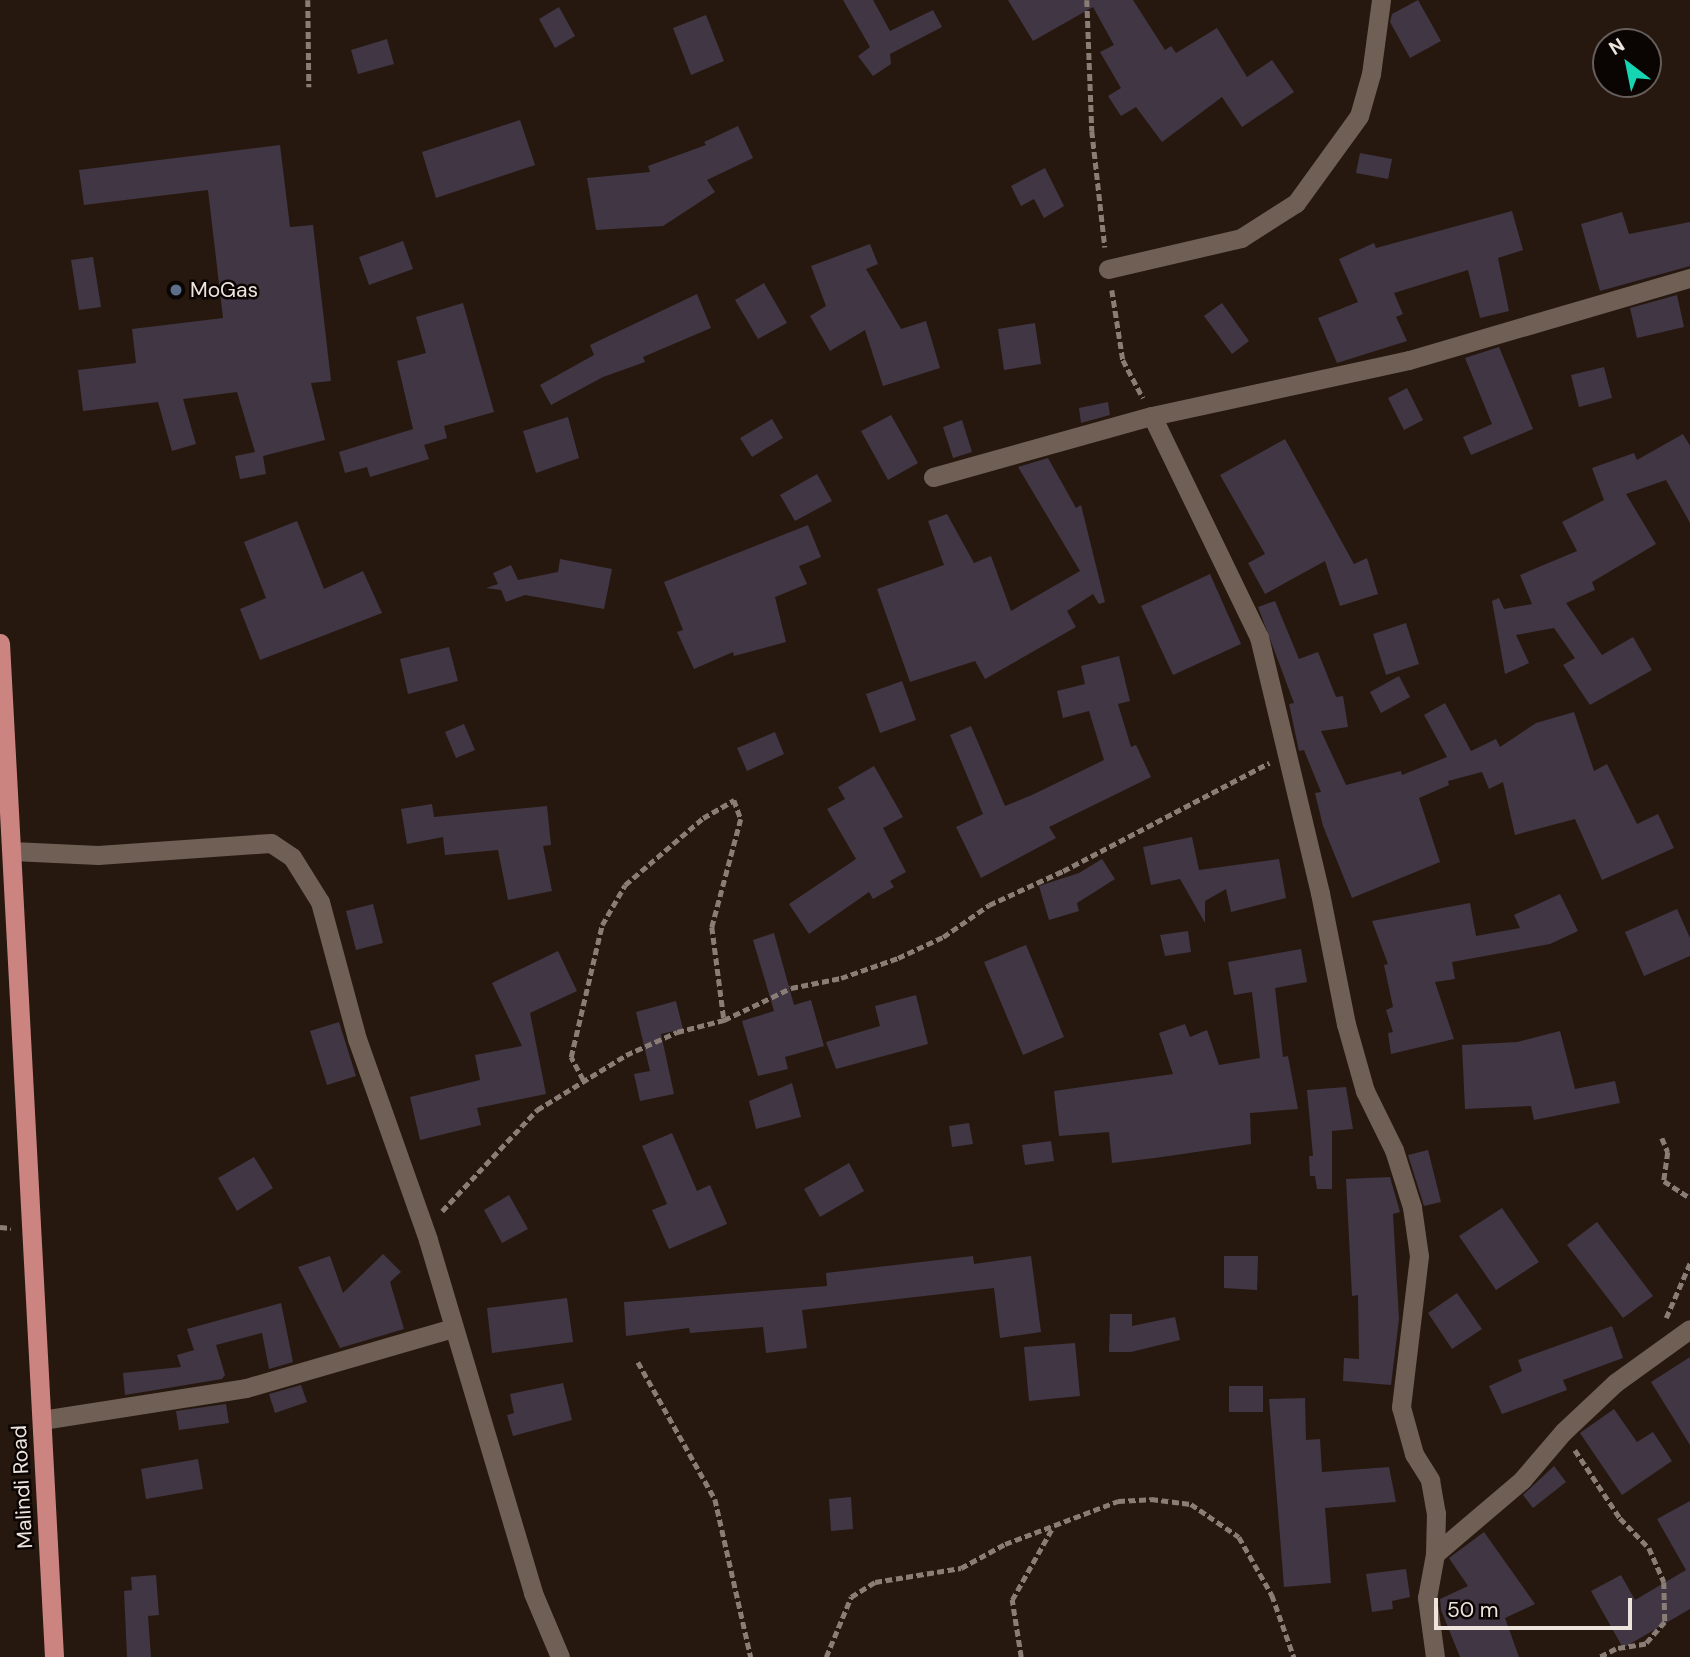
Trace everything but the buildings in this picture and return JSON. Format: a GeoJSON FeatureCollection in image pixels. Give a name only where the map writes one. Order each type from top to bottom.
{"type":"FeatureCollection","features":[{"type":"Feature","properties":{"kind":"highway","name":"Malindi Road"},"geometry":{"type":"LineString","coordinates":[[0,643],[54,1657]]}},
{"type":"Feature","properties":{"kind":"street"},"geometry":{"type":"LineString","coordinates":[[1108,269],[1241,238],[1296,203],[1359,116],[1371,74],[1381,0]]}},
{"type":"Feature","properties":{"kind":"street"},"geometry":{"type":"LineString","coordinates":[[933,477],[1152,416],[1409,360],[1690,278]]}},
{"type":"Feature","properties":{"kind":"street"},"geometry":{"type":"LineString","coordinates":[[1152,416],[1259,637],[1284,756],[1320,893],[1346,1024],[1365,1091],[1394,1150],[1412,1207],[1419,1256],[1401,1407],[1414,1454],[1430,1480],[1436,1513],[1435,1554],[1427,1598],[1435,1657]]}},
{"type":"Feature","properties":{"kind":"street"},"geometry":{"type":"LineString","coordinates":[[12,851],[98,855],[271,843],[292,857],[320,902],[357,1040],[428,1240],[533,1593],[560,1657]]}},
{"type":"Feature","properties":{"kind":"street"},"geometry":{"type":"LineString","coordinates":[[42,1420],[246,1388],[452,1328]]}},
{"type":"Feature","properties":{"kind":"street"},"geometry":{"type":"LineString","coordinates":[[1435,1554],[1522,1480],[1563,1432],[1653,1352],[1690,1329]]}},
{"type":"Feature","properties":{"kind":"path"},"geometry":{"type":"LineString","coordinates":[[308,0],[309,87]]}},
{"type":"Feature","properties":{"kind":"path"},"geometry":{"type":"LineString","coordinates":[[1087,0],[1091,131],[1108,269],[1123,360],[1152,416]]}},
{"type":"Feature","properties":{"kind":"path"},"geometry":{"type":"LineString","coordinates":[[428,1240],[445,1205],[486,1161],[537,1110],[583,1080],[677,1032],[724,1020],[791,988],[841,978],[943,937],[989,905],[1063,871],[1218,786],[1284,756]]}},
{"type":"Feature","properties":{"kind":"path"},"geometry":{"type":"LineString","coordinates":[[583,1080],[571,1057],[602,925],[625,885],[704,818],[734,800],[741,819],[712,927],[724,1020]]}},
{"type":"Feature","properties":{"kind":"path"},"geometry":{"type":"LineString","coordinates":[[1662,1138],[1668,1152],[1664,1181],[1690,1198]]}},
{"type":"Feature","properties":{"kind":"path"},"geometry":{"type":"LineString","coordinates":[[1653,1352],[1690,1263]]}},
{"type":"Feature","properties":{"kind":"path"},"geometry":{"type":"LineString","coordinates":[[638,1362],[715,1499],[751,1657]]}},
{"type":"Feature","properties":{"kind":"path"},"geometry":{"type":"LineString","coordinates":[[1563,1432],[1619,1518],[1649,1548],[1664,1582],[1665,1622],[1646,1644],[1616,1649],[1600,1657]]}},
{"type":"Feature","properties":{"kind":"path"},"geometry":{"type":"LineString","coordinates":[[826,1657],[852,1597],[875,1582],[961,1568],[1005,1544],[1118,1501],[1151,1499],[1191,1504],[1238,1537],[1272,1595],[1294,1657]]}},
{"type":"Feature","properties":{"kind":"path"},"geometry":{"type":"LineString","coordinates":[[1021,1657],[1012,1600],[1054,1527]]}},
{"type":"Feature","properties":{"kind":"place","name":"MoGas"},"geometry":{"type":"Point","coordinates":[176,290]}}]}
